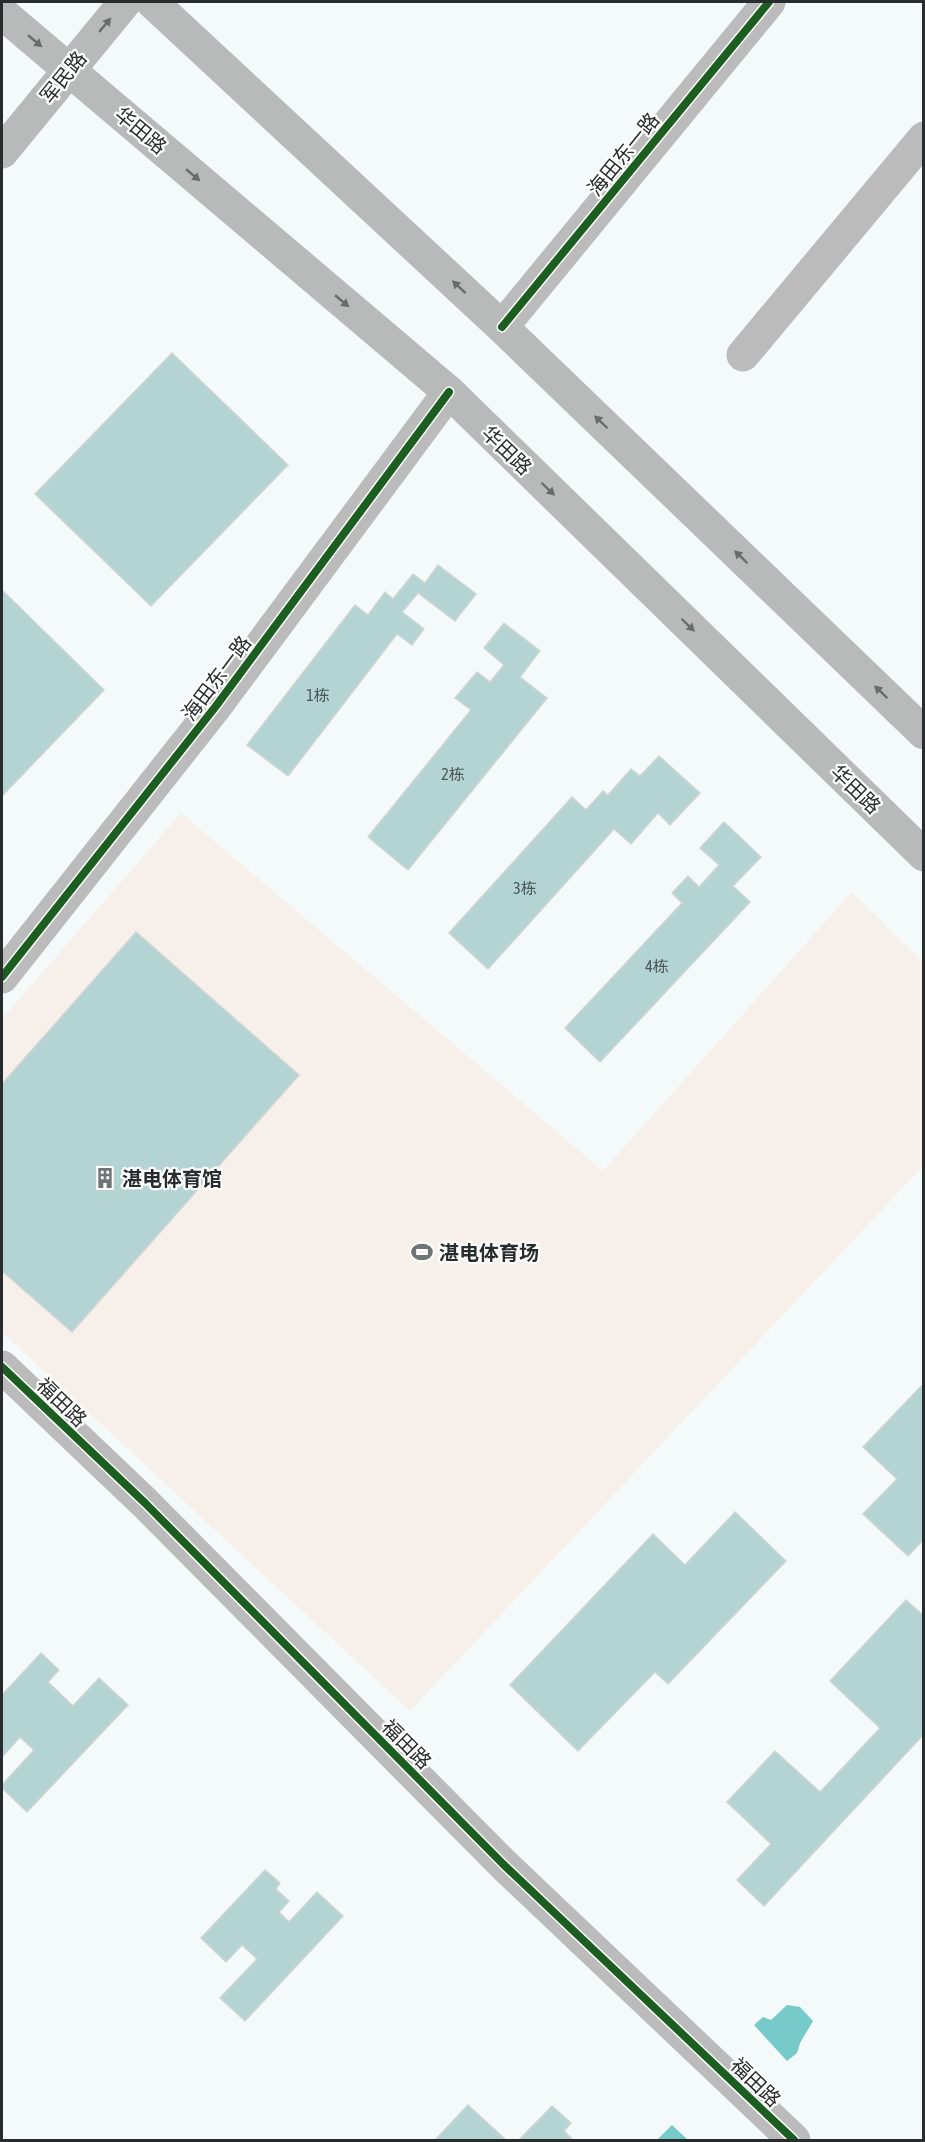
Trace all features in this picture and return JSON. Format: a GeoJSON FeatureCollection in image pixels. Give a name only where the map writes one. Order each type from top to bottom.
{"type":"FeatureCollection","features":[{"type":"Feature","properties":{"kind":"main road","name":"军民路"},"geometry":{"type":"LineString","coordinates":[[2,152],[125,2]]}},
{"type":"Feature","properties":{"kind":"main road"},"geometry":{"type":"LineString","coordinates":[[152,2],[502,327],[924,733]]}},
{"type":"Feature","properties":{"kind":"main road","name":"华田路"},"geometry":{"type":"LineString","coordinates":[[7,14],[449,392],[924,855]]}},
{"type":"Feature","properties":{"kind":"street","name":"海田东一路"},"geometry":{"type":"LineString","coordinates":[[502,327],[769,2]]}},
{"type":"Feature","properties":{"kind":"street"},"geometry":{"type":"LineString","coordinates":[[743,354],[924,138]]}},
{"type":"Feature","properties":{"kind":"street","name":"海田东一路"},"geometry":{"type":"LineString","coordinates":[[2,977],[216,706],[449,392]]}},
{"type":"Feature","properties":{"kind":"street","name":"福田路"},"geometry":{"type":"LineString","coordinates":[[2,1366],[145,1503],[503,1864],[794,2140]]}},
{"type":"Feature","properties":{"kind":"shaded area","name":"湛电体育场"},"geometry":{"type":"Polygon","coordinates":[[[181,813],[603,1171],[852,892],[923,962],[923,1166],[410,1711],[2,1332],[2,1019],[181,813]]]}},
{"type":"Feature","properties":{"kind":"water"},"geometry":{"type":"Polygon","coordinates":[[[787,2005],[800,2007],[813,2021],[797,2053],[787,2061],[754,2025],[763,2017],[771,2020],[787,2005]]]}},
{"type":"Feature","properties":{"kind":"water"},"geometry":{"type":"Polygon","coordinates":[[[672,2125],[688,2140],[657,2140],[672,2125]]]}},
{"type":"Feature","properties":{"kind":"building"},"geometry":{"type":"Polygon","coordinates":[[[172,353],[288,465],[151,606],[35,494],[172,353]]]}},
{"type":"Feature","properties":{"kind":"building"},"geometry":{"type":"Polygon","coordinates":[[[438,565],[476,594],[455,621],[418,593],[402,612],[424,629],[412,645],[397,634],[288,776],[247,745],[355,605],[368,615],[385,592],[393,599],[413,574],[425,583],[438,565]]]}},
{"type":"Feature","properties":{"kind":"building"},"geometry":{"type":"Polygon","coordinates":[[[2,590],[104,690],[2,796],[2,590]]]}},
{"type":"Feature","properties":{"kind":"building"},"geometry":{"type":"Polygon","coordinates":[[[504,623],[540,651],[520,677],[547,698],[408,870],[368,837],[471,710],[455,698],[477,672],[490,682],[504,665],[484,648],[504,623]]]}},
{"type":"Feature","properties":{"kind":"building"},"geometry":{"type":"Polygon","coordinates":[[[659,756],[700,793],[670,825],[658,813],[631,844],[614,829],[488,969],[449,933],[572,797],[586,810],[603,791],[608,795],[631,769],[640,776],[659,756]]]}},
{"type":"Feature","properties":{"kind":"building"},"geometry":{"type":"Polygon","coordinates":[[[724,822],[761,857],[733,886],[750,902],[600,1062],[565,1028],[682,903],[672,893],[688,876],[699,887],[719,865],[700,848],[724,822]]]}},
{"type":"Feature","properties":{"kind":"building","name":"湛电体育馆"},"geometry":{"type":"Polygon","coordinates":[[[136,932],[299,1075],[72,1332],[2,1271],[2,1084],[136,932]]]}},
{"type":"Feature","properties":{"kind":"building"},"geometry":{"type":"Polygon","coordinates":[[[924,1383],[924,1539],[908,1556],[863,1514],[897,1479],[863,1447],[924,1383]]]}},
{"type":"Feature","properties":{"kind":"building"},"geometry":{"type":"Polygon","coordinates":[[[735,1512],[786,1561],[668,1684],[655,1672],[578,1751],[510,1685],[653,1534],[685,1565],[735,1512]]]}},
{"type":"Feature","properties":{"kind":"building"},"geometry":{"type":"Polygon","coordinates":[[[906,1600],[924,1616],[924,1734],[764,1906],[737,1880],[771,1844],[727,1802],[775,1751],[820,1792],[880,1728],[830,1681],[906,1600]]]}},
{"type":"Feature","properties":{"kind":"building"},"geometry":{"type":"Polygon","coordinates":[[[41,1653],[59,1670],[48,1682],[73,1706],[99,1678],[128,1705],[27,1812],[2,1788],[2,1785],[34,1750],[20,1737],[2,1757],[2,1695],[41,1653]]]}},
{"type":"Feature","properties":{"kind":"building"},"geometry":{"type":"Polygon","coordinates":[[[265,1870],[280,1883],[276,1889],[289,1901],[279,1912],[289,1922],[317,1892],[343,1916],[245,2021],[220,1998],[257,1959],[242,1945],[226,1962],[201,1938],[265,1870]]]}},
{"type":"Feature","properties":{"kind":"building"},"geometry":{"type":"Polygon","coordinates":[[[468,2105],[506,2140],[435,2140],[468,2105]]]}},
{"type":"Feature","properties":{"kind":"building"},"geometry":{"type":"Polygon","coordinates":[[[552,2106],[571,2123],[564,2131],[573,2140],[519,2140],[552,2106]]]}},
{"type":"Feature","properties":{"kind":"cycle path"},"geometry":{"type":"LineString","coordinates":[[502,327],[769,2]]}},
{"type":"Feature","properties":{"kind":"cycle path"},"geometry":{"type":"LineString","coordinates":[[2,977],[216,706],[449,392]]}},
{"type":"Feature","properties":{"kind":"cycle path"},"geometry":{"type":"LineString","coordinates":[[2,1367],[145,1503],[503,1864],[794,2140]]}},
{"type":"Feature","properties":{"kind":"place","name":"湛电体育馆"},"geometry":{"type":"Point","coordinates":[105,1178]}},
{"type":"Feature","properties":{"kind":"place","name":"湛电体育场"},"geometry":{"type":"Point","coordinates":[422,1252]}}]}
